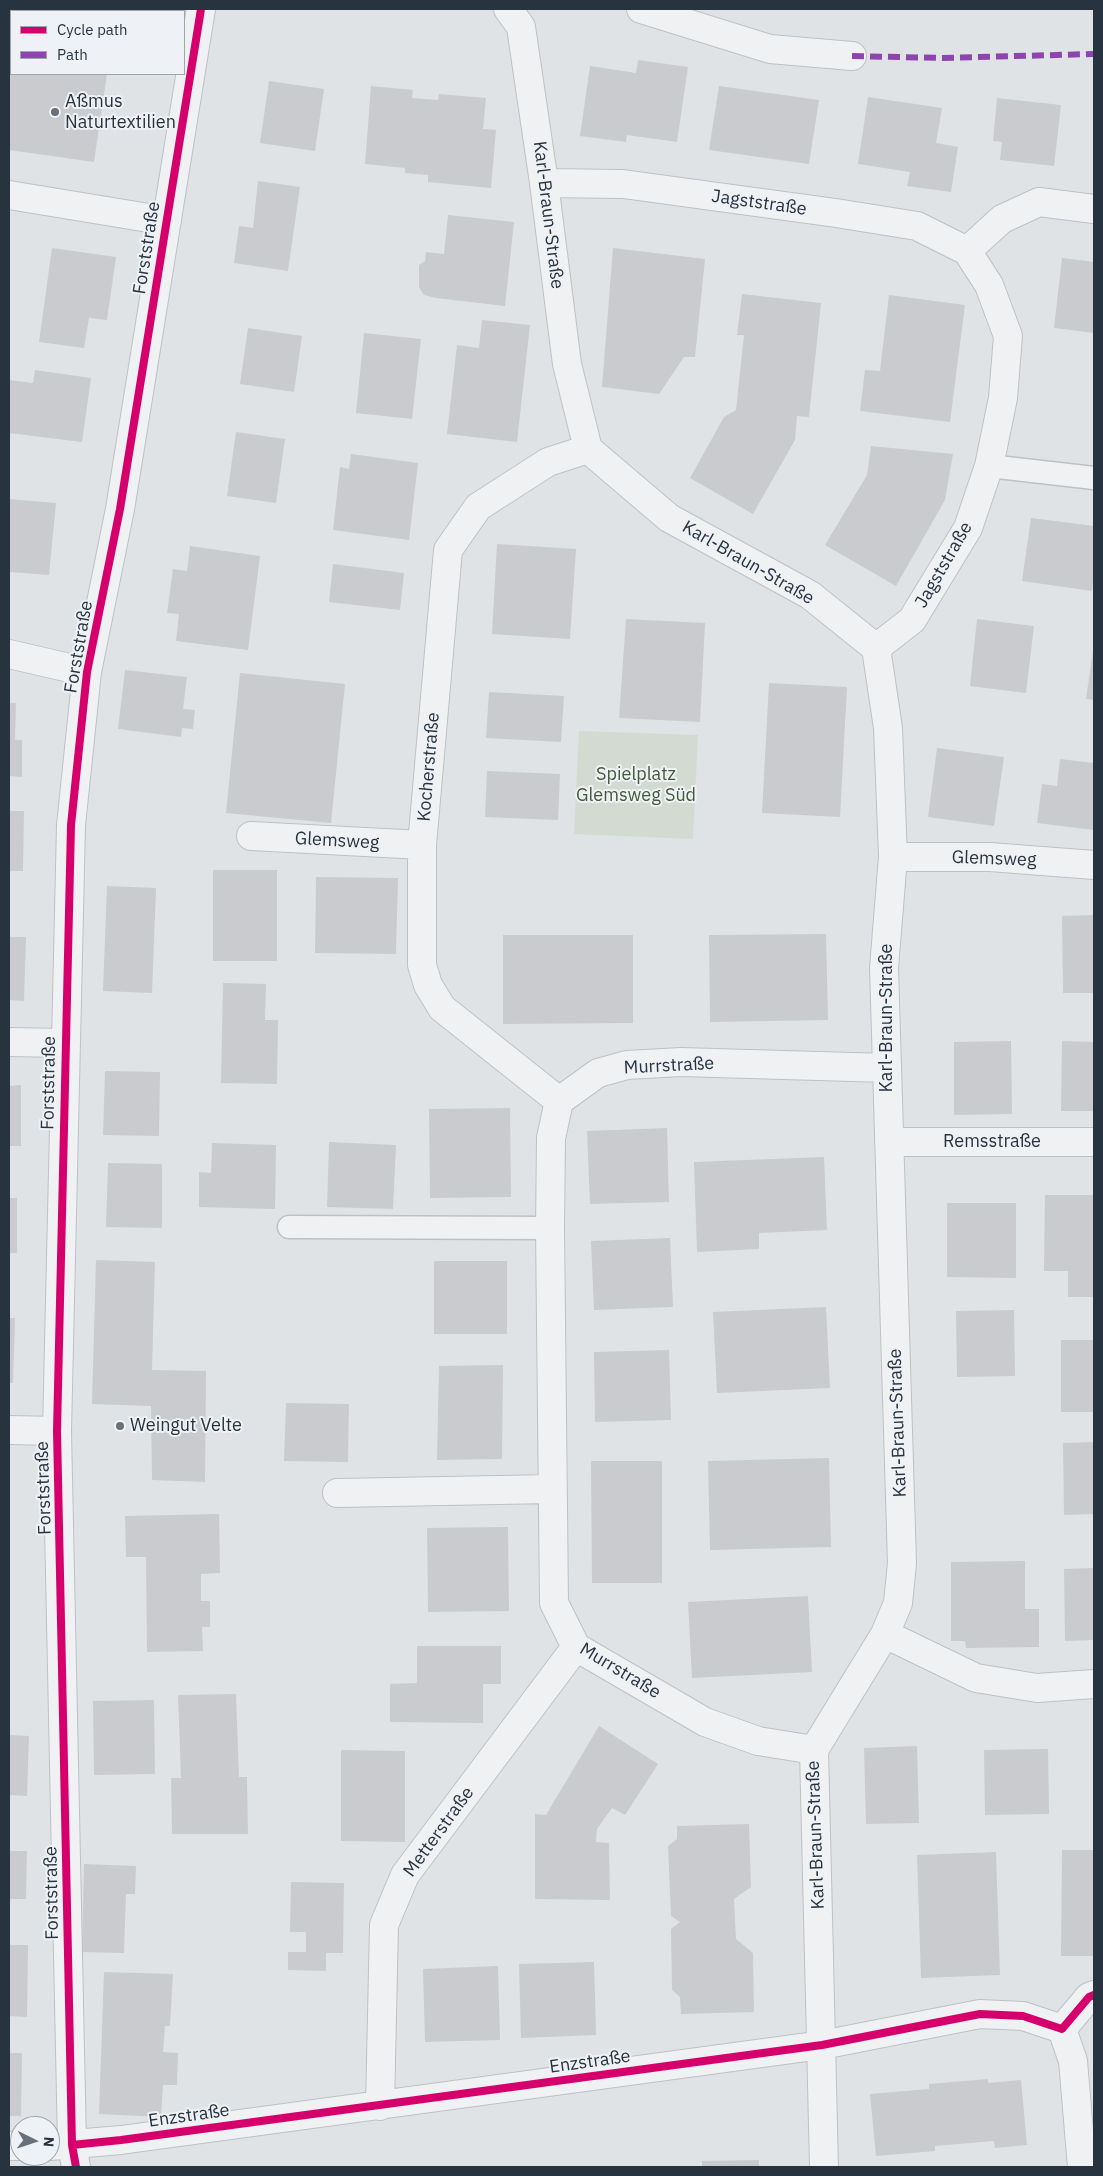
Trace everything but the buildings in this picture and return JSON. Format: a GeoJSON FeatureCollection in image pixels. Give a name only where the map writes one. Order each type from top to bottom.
{"type":"FeatureCollection","features":[{"type":"Feature","properties":{"kind":"street","name":"Forststraße"},"geometry":{"type":"LineString","coordinates":[[66,2153],[57,1431],[64,1044],[71,825],[87,672],[120,509],[201,9]]}},
{"type":"Feature","properties":{"kind":"street","name":"Karl-Braun-Straße"},"geometry":{"type":"LineString","coordinates":[[508,9],[521,27],[544,183],[567,364],[588,449],[669,518],[810,595],[876,648],[888,728],[893,857],[884,968],[902,1563],[898,1603],[885,1634],[814,1750],[824,2167]]}},
{"type":"Feature","properties":{"kind":"street"},"geometry":{"type":"LineString","coordinates":[[641,9],[770,49],[852,56]]}},
{"type":"Feature","properties":{"kind":"street","name":"Jagststraße"},"geometry":{"type":"LineString","coordinates":[[544,183],[623,184],[917,226],[967,251],[989,285],[1008,336],[1002,398],[990,466],[968,528],[912,620],[876,648]]}},
{"type":"Feature","properties":{"kind":"street"},"geometry":{"type":"LineString","coordinates":[[9,195],[167,221]]}},
{"type":"Feature","properties":{"kind":"street"},"geometry":{"type":"LineString","coordinates":[[967,251],[1002,219],[1039,202],[1094,209]]}},
{"type":"Feature","properties":{"kind":"street","name":"Kocherstraße"},"geometry":{"type":"LineString","coordinates":[[559,1101],[442,1008],[428,985],[422,965],[422,845],[448,550],[478,507],[548,462],[588,449]]}},
{"type":"Feature","properties":{"kind":"street"},"geometry":{"type":"LineString","coordinates":[[9,654],[87,672]]}},
{"type":"Feature","properties":{"kind":"street","name":"Glemsweg"},"geometry":{"type":"LineString","coordinates":[[251,836],[422,845]]}},
{"type":"Feature","properties":{"kind":"street","name":"Glemsweg"},"geometry":{"type":"LineString","coordinates":[[893,857],[990,857],[1094,865]]}},
{"type":"Feature","properties":{"kind":"street"},"geometry":{"type":"LineString","coordinates":[[9,1042],[64,1044]]}},
{"type":"Feature","properties":{"kind":"street","name":"Murrstraße"},"geometry":{"type":"LineString","coordinates":[[814,1750],[758,1741],[705,1722],[576,1647],[554,1603],[550,1228],[551,1138],[559,1101],[598,1073],[627,1065],[681,1062],[887,1068]]}},
{"type":"Feature","properties":{"kind":"street","name":"Remsstraße"},"geometry":{"type":"LineString","coordinates":[[889,1142],[1094,1142]]}},
{"type":"Feature","properties":{"kind":"street"},"geometry":{"type":"LineString","coordinates":[[9,1430],[57,1431]]}},
{"type":"Feature","properties":{"kind":"street"},"geometry":{"type":"LineString","coordinates":[[337,1492],[552,1489]]}},
{"type":"Feature","properties":{"kind":"street"},"geometry":{"type":"LineString","coordinates":[[885,1634],[976,1678],[1037,1688],[1094,1684]]}},
{"type":"Feature","properties":{"kind":"street","name":"Metterstraße"},"geometry":{"type":"LineString","coordinates":[[380,2106],[384,1925],[406,1875],[576,1647]]}},
{"type":"Feature","properties":{"kind":"street"},"geometry":{"type":"LineString","coordinates":[[1082,2167],[1073,2061],[1062,2029],[1089,1998],[1094,1995]]}},
{"type":"Feature","properties":{"kind":"street","name":"Enzstraße"},"geometry":{"type":"LineString","coordinates":[[66,2153],[380,2106],[822,2045],[980,2014],[1023,2016],[1062,2029]]}},
{"type":"Feature","properties":{"kind":"lane"},"geometry":{"type":"LineString","coordinates":[[990,466],[1094,478]]}},
{"type":"Feature","properties":{"kind":"lane"},"geometry":{"type":"LineString","coordinates":[[289,1227],[550,1228]]}},
{"type":"Feature","properties":{"kind":"green space","name":"Spielplatz Glemsweg Süd"},"geometry":{"type":"Polygon","coordinates":[[[579,731],[698,735],[693,839],[574,834],[579,731]]]}},
{"type":"Feature","properties":{"kind":"marked path"},"geometry":{"type":"LineString","coordinates":[[852,56],[942,58],[1094,54]]}},
{"type":"Feature","properties":{"kind":"cycle path"},"geometry":{"type":"LineString","coordinates":[[76,2167],[72,2145],[57,1431],[71,825],[87,672],[120,509],[201,9]]}},
{"type":"Feature","properties":{"kind":"cycle path"},"geometry":{"type":"LineString","coordinates":[[72,2145],[121,2140],[822,2045],[980,2014],[1023,2016],[1062,2029],[1089,1997],[1094,1995]]}},
{"type":"Feature","properties":{"kind":"place","name":"Aßmus Naturtextilien"},"geometry":{"type":"Point","coordinates":[55,112]}},
{"type":"Feature","properties":{"kind":"place","name":"Weingut Velte"},"geometry":{"type":"Point","coordinates":[120,1426]}}]}
